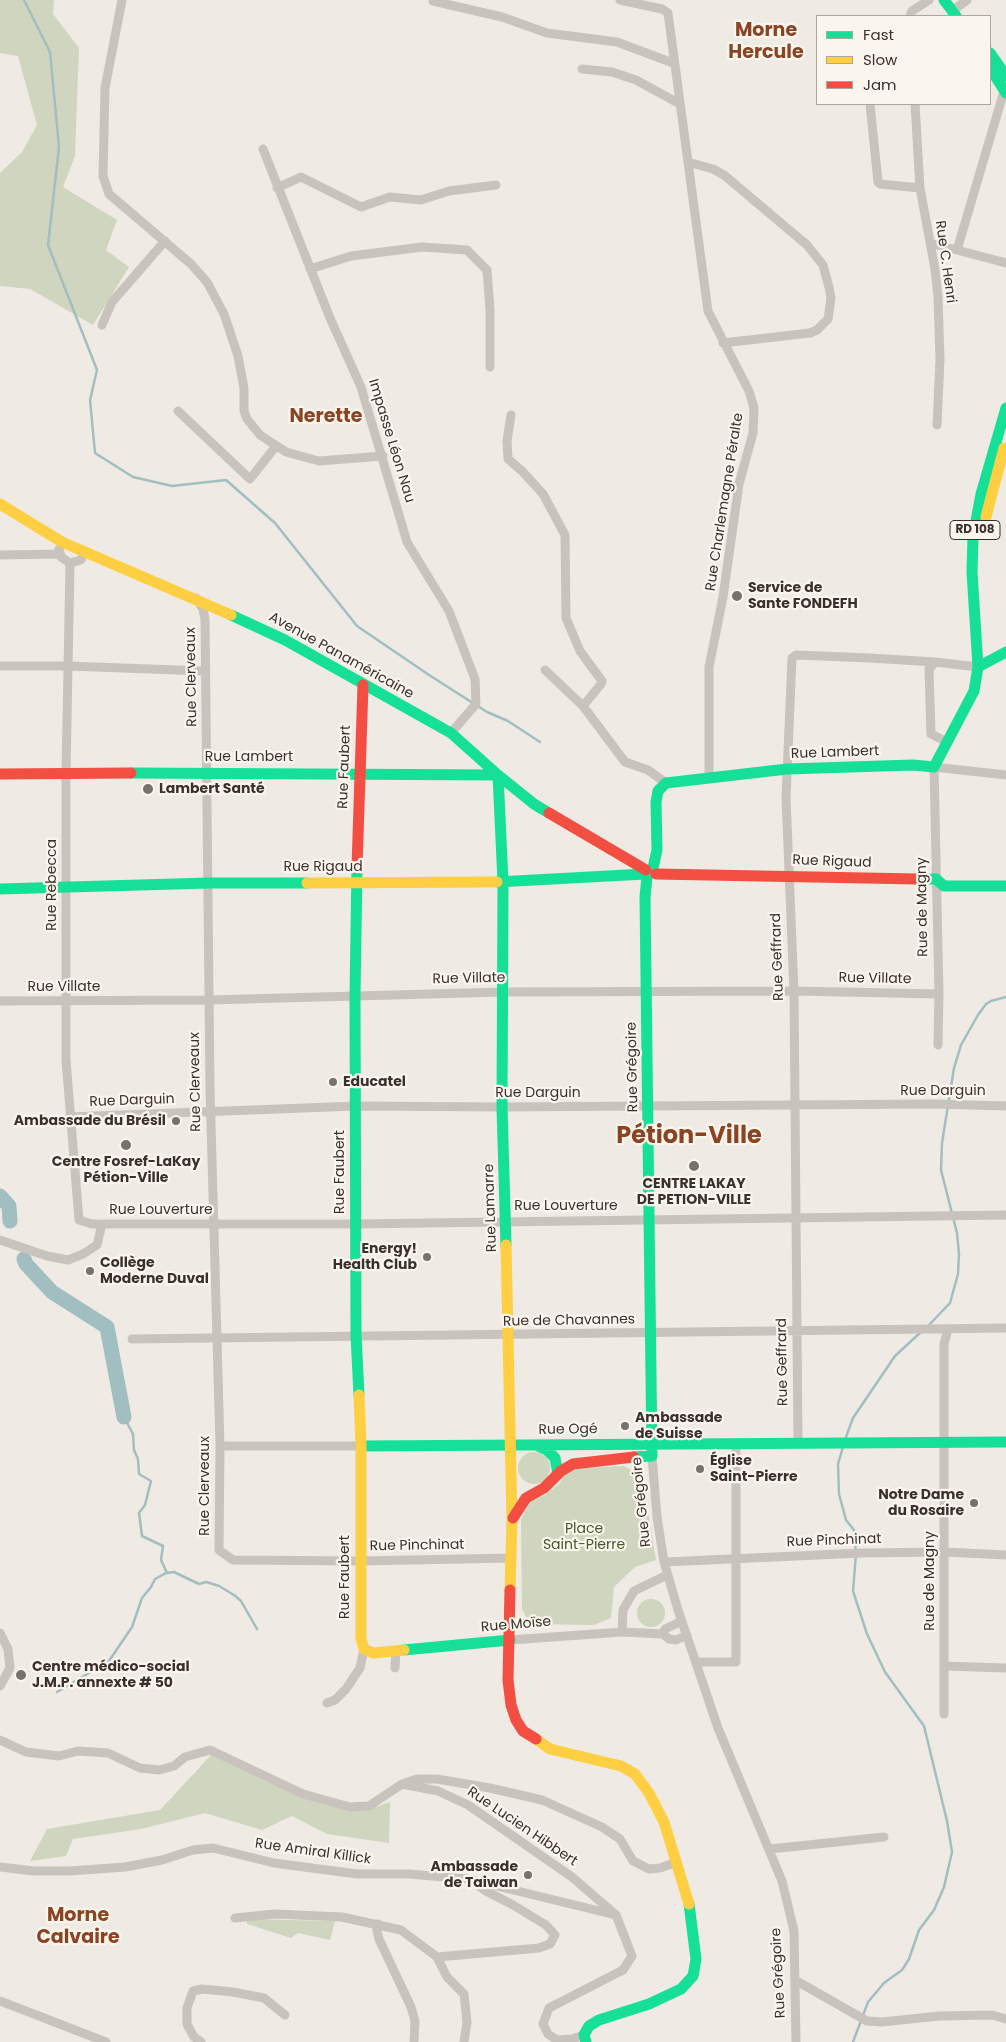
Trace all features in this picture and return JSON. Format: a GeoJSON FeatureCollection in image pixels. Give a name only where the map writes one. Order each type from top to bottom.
{"type":"FeatureCollection","features":[{"type":"Feature","properties":{"kind":"main road"},"geometry":{"type":"LineString","coordinates":[[944,0],[958,7]]}},
{"type":"Feature","properties":{"kind":"main road"},"geometry":{"type":"LineString","coordinates":[[991,54],[1006,76]]}},
{"type":"Feature","properties":{"kind":"main road"},"geometry":{"type":"LineString","coordinates":[[991,70],[1005,92]]}},
{"type":"Feature","properties":{"kind":"main road","name":"RD 108"},"geometry":{"type":"LineString","coordinates":[[934,768],[974,691],[978,662],[973,591],[974,537],[981,494],[1003,446],[1006,408]]}},
{"type":"Feature","properties":{"kind":"main road","name":"Avenue Panaméricaine"},"geometry":{"type":"LineString","coordinates":[[0,504],[21,515],[62,542],[196,598],[285,640],[451,733],[534,804],[649,873]]}},
{"type":"Feature","properties":{"kind":"main road"},"geometry":{"type":"LineString","coordinates":[[978,662],[1006,652]]}},
{"type":"Feature","properties":{"kind":"main road","name":"Rue Faubert"},"geometry":{"type":"LineString","coordinates":[[363,685],[359,772],[355,996],[355,1224],[356,1335],[361,1446],[360,1639],[368,1651]]}},
{"type":"Feature","properties":{"kind":"main road","name":"Rue Lambert"},"geometry":{"type":"LineString","coordinates":[[666,784],[708,777],[787,769],[913,765],[934,768]]}},
{"type":"Feature","properties":{"kind":"main road","name":"Rue Lambert"},"geometry":{"type":"LineString","coordinates":[[0,774],[359,772],[498,775]]}},
{"type":"Feature","properties":{"kind":"main road","name":"Rue Lamarre"},"geometry":{"type":"LineString","coordinates":[[498,775],[503,882],[502,1107],[512,1520],[508,1680],[511,1705],[516,1720],[523,1731],[550,1749],[621,1766],[635,1774],[664,1822],[689,1905],[696,1959],[693,1976],[681,1989],[649,2004],[618,2012],[600,2020],[589,2026],[585,2039]]}},
{"type":"Feature","properties":{"kind":"main road","name":"Rue Grégoire"},"geometry":{"type":"LineString","coordinates":[[652,1456],[649,1106],[644,896],[657,850],[656,802],[658,791],[666,784]]}},
{"type":"Feature","properties":{"kind":"main road","name":"Rue Rigaud"},"geometry":{"type":"LineString","coordinates":[[0,889],[209,883],[503,882],[649,873],[789,876],[802,878],[936,879],[944,886],[1006,886]]}},
{"type":"Feature","properties":{"kind":"main road","name":"Rue Ogé"},"geometry":{"type":"LineString","coordinates":[[361,1446],[1006,1442]]}},
{"type":"Feature","properties":{"kind":"main road"},"geometry":{"type":"LineString","coordinates":[[537,1446],[548,1450],[555,1458],[558,1474]]}},
{"type":"Feature","properties":{"kind":"main road"},"geometry":{"type":"LineString","coordinates":[[512,1520],[523,1502],[544,1488],[567,1467],[580,1462],[652,1456]]}},
{"type":"Feature","properties":{"kind":"main road"},"geometry":{"type":"LineString","coordinates":[[511,1470],[522,1488],[534,1493]]}},
{"type":"Feature","properties":{"kind":"main road","name":"Rue Moïse"},"geometry":{"type":"LineString","coordinates":[[368,1651],[396,1651],[510,1640]]}},
{"type":"Feature","properties":{"kind":"street"},"geometry":{"type":"LineString","coordinates":[[122,0],[105,88],[103,176],[106,188],[115,201],[165,241],[191,264],[207,282],[224,314],[238,356],[244,388],[244,411],[247,419],[260,435],[286,452],[319,461],[383,456]]}},
{"type":"Feature","properties":{"kind":"street","name":"Rue Charlemagne Péralte"},"geometry":{"type":"LineString","coordinates":[[620,0],[662,9],[668,13],[704,293],[712,321],[749,391],[754,408],[750,445],[738,484],[722,604],[708,667],[708,777]]}},
{"type":"Feature","properties":{"kind":"street"},"geometry":{"type":"LineString","coordinates":[[910,15],[912,11],[929,0]]}},
{"type":"Feature","properties":{"kind":"street"},"geometry":{"type":"LineString","coordinates":[[433,1],[502,17],[547,33],[617,42],[673,63]]}},
{"type":"Feature","properties":{"kind":"street"},"geometry":{"type":"LineString","coordinates":[[582,69],[612,72],[636,80],[680,104]]}},
{"type":"Feature","properties":{"kind":"street"},"geometry":{"type":"LineString","coordinates":[[957,250],[1005,92]]}},
{"type":"Feature","properties":{"kind":"street"},"geometry":{"type":"LineString","coordinates":[[870,105],[878,182],[880,184],[920,188]]}},
{"type":"Feature","properties":{"kind":"street","name":"Rue C. Henri"},"geometry":{"type":"LineString","coordinates":[[915,105],[920,188],[938,296],[940,360],[937,425]]}},
{"type":"Feature","properties":{"kind":"street","name":"Impasse Léon Nau"},"geometry":{"type":"LineString","coordinates":[[262,149],[310,269],[361,387],[383,456],[406,542],[449,610],[475,679],[476,704],[451,733]]}},
{"type":"Feature","properties":{"kind":"street"},"geometry":{"type":"LineString","coordinates":[[688,162],[724,174],[807,245],[823,265],[829,287],[828,319],[817,330],[810,333],[723,343]]}},
{"type":"Feature","properties":{"kind":"street"},"geometry":{"type":"LineString","coordinates":[[277,188],[301,178],[362,207],[390,198],[421,200],[449,191],[496,185]]}},
{"type":"Feature","properties":{"kind":"street"},"geometry":{"type":"LineString","coordinates":[[102,325],[112,302],[165,241]]}},
{"type":"Feature","properties":{"kind":"street"},"geometry":{"type":"LineString","coordinates":[[930,243],[1006,264]]}},
{"type":"Feature","properties":{"kind":"street"},"geometry":{"type":"LineString","coordinates":[[310,269],[351,256],[422,247],[467,250],[487,270],[490,310],[490,367]]}},
{"type":"Feature","properties":{"kind":"street"},"geometry":{"type":"LineString","coordinates":[[178,411],[250,479],[276,446]]}},
{"type":"Feature","properties":{"kind":"street"},"geometry":{"type":"LineString","coordinates":[[511,415],[507,441],[508,459],[522,470],[543,494],[565,535],[566,618],[580,651],[602,681],[583,706]]}},
{"type":"Feature","properties":{"kind":"street"},"geometry":{"type":"LineString","coordinates":[[62,542],[59,554],[63,560],[70,563],[78,561],[84,552]]}},
{"type":"Feature","properties":{"kind":"street"},"geometry":{"type":"LineString","coordinates":[[0,555],[59,554]]}},
{"type":"Feature","properties":{"kind":"street","name":"Rue Rebecca"},"geometry":{"type":"LineString","coordinates":[[70,563],[66,774],[66,1060],[77,1207]]}},
{"type":"Feature","properties":{"kind":"street","name":"Rue Clerveaux"},"geometry":{"type":"LineString","coordinates":[[196,598],[203,609],[205,619],[213,1224],[220,1446],[219,1550],[233,1560]]}},
{"type":"Feature","properties":{"kind":"street","name":"Rue Geffrard"},"geometry":{"type":"LineString","coordinates":[[798,1443],[794,991],[786,798],[792,658],[796,655],[935,662],[978,662]]}},
{"type":"Feature","properties":{"kind":"street"},"geometry":{"type":"LineString","coordinates":[[935,662],[929,669],[931,734],[947,742]]}},
{"type":"Feature","properties":{"kind":"street"},"geometry":{"type":"LineString","coordinates":[[0,666],[68,666],[205,671]]}},
{"type":"Feature","properties":{"kind":"street"},"geometry":{"type":"LineString","coordinates":[[545,670],[583,706],[625,762],[648,770],[666,784]]}},
{"type":"Feature","properties":{"kind":"street","name":"Rue Lambert"},"geometry":{"type":"LineString","coordinates":[[934,768],[1006,775]]}},
{"type":"Feature","properties":{"kind":"street","name":"Rue de Magny"},"geometry":{"type":"LineString","coordinates":[[934,768],[939,994],[938,1045]]}},
{"type":"Feature","properties":{"kind":"street","name":"Rue Villate"},"geometry":{"type":"LineString","coordinates":[[0,1001],[209,1000],[503,992],[794,991],[939,994]]}},
{"type":"Feature","properties":{"kind":"street","name":"Rue Darguin"},"geometry":{"type":"LineString","coordinates":[[69,1117],[356,1106],[962,1104],[1006,1106]]}},
{"type":"Feature","properties":{"kind":"street","name":"Rue Louverture"},"geometry":{"type":"LineString","coordinates":[[77,1207],[79,1220],[92,1224],[355,1224],[506,1220],[796,1219],[1006,1215]]}},
{"type":"Feature","properties":{"kind":"street"},"geometry":{"type":"LineString","coordinates":[[0,1240],[47,1256],[68,1260],[83,1254],[97,1245],[102,1224]]}},
{"type":"Feature","properties":{"kind":"street","name":"Rue de Chavannes"},"geometry":{"type":"LineString","coordinates":[[132,1339],[1006,1328]]}},
{"type":"Feature","properties":{"kind":"street","name":"Rue de Magny"},"geometry":{"type":"LineString","coordinates":[[944,1714],[944,1344],[948,1329]]}},
{"type":"Feature","properties":{"kind":"street"},"geometry":{"type":"LineString","coordinates":[[696,1662],[736,1662],[734,1559],[736,1443]]}},
{"type":"Feature","properties":{"kind":"street","name":"Rue Ogé"},"geometry":{"type":"LineString","coordinates":[[220,1446],[361,1446]]}},
{"type":"Feature","properties":{"kind":"street","name":"Rue Grégoire"},"geometry":{"type":"LineString","coordinates":[[652,1456],[657,1517],[667,1575],[718,1728],[782,1881],[794,1931],[796,2042]]}},
{"type":"Feature","properties":{"kind":"street","name":"Rue Pinchinat"},"geometry":{"type":"LineString","coordinates":[[664,1562],[862,1553],[944,1552],[1006,1555]]}},
{"type":"Feature","properties":{"kind":"street","name":"Rue Pinchinat"},"geometry":{"type":"LineString","coordinates":[[233,1560],[360,1561],[512,1558]]}},
{"type":"Feature","properties":{"kind":"street"},"geometry":{"type":"LineString","coordinates":[[622,1632],[623,1610],[634,1591],[667,1575]]}},
{"type":"Feature","properties":{"kind":"street"},"geometry":{"type":"LineString","coordinates":[[663,1634],[665,1629],[682,1621]]}},
{"type":"Feature","properties":{"kind":"street","name":"Rue Moïse"},"geometry":{"type":"LineString","coordinates":[[510,1640],[622,1632],[663,1634],[669,1639],[676,1640],[687,1635]]}},
{"type":"Feature","properties":{"kind":"street"},"geometry":{"type":"LineString","coordinates":[[0,1634],[8,1649],[10,1668],[0,1686]]}},
{"type":"Feature","properties":{"kind":"street"},"geometry":{"type":"LineString","coordinates":[[327,1702],[335,1700],[346,1689],[360,1668],[368,1651]]}},
{"type":"Feature","properties":{"kind":"street"},"geometry":{"type":"LineString","coordinates":[[395,1668],[396,1651]]}},
{"type":"Feature","properties":{"kind":"street"},"geometry":{"type":"LineString","coordinates":[[944,1666],[1006,1668]]}},
{"type":"Feature","properties":{"kind":"street"},"geometry":{"type":"LineString","coordinates":[[0,1740],[26,1752],[59,1756],[78,1751],[108,1753],[140,1768],[159,1770],[174,1766],[185,1758],[210,1750],[303,1794],[350,1807],[369,1806],[402,1784],[417,1779],[437,1779],[490,1788],[542,1800],[602,1826],[620,1839],[633,1861],[648,1869],[660,1868],[677,1862]]}},
{"type":"Feature","properties":{"kind":"street","name":"Rue Lucien Hibbert"},"geometry":{"type":"LineString","coordinates":[[402,1784],[438,1791],[468,1804],[572,1877],[616,1915]]}},
{"type":"Feature","properties":{"kind":"street"},"geometry":{"type":"LineString","coordinates":[[770,1850],[884,1837]]}},
{"type":"Feature","properties":{"kind":"street","name":"Rue Amiral Killick"},"geometry":{"type":"LineString","coordinates":[[0,1867],[34,1871],[70,1871],[125,1867],[162,1860],[193,1850],[213,1848],[274,1863],[357,1874],[409,1874],[468,1879],[616,1915]]}},
{"type":"Feature","properties":{"kind":"street"},"geometry":{"type":"LineString","coordinates":[[437,1957],[539,1948],[550,1944],[555,1936],[546,1925],[468,1879]]}},
{"type":"Feature","properties":{"kind":"street"},"geometry":{"type":"LineString","coordinates":[[235,1918],[275,1914],[342,1917],[400,1930],[437,1957],[447,1977],[464,1994],[466,2022],[464,2042]]}},
{"type":"Feature","properties":{"kind":"street"},"geometry":{"type":"LineString","coordinates":[[585,2039],[556,2040],[548,2034],[543,2024],[549,2008],[623,1970],[632,1956],[616,1915]]}},
{"type":"Feature","properties":{"kind":"street"},"geometry":{"type":"LineString","coordinates":[[378,1924],[379,1939],[411,2007],[415,2021],[414,2042]]}},
{"type":"Feature","properties":{"kind":"street"},"geometry":{"type":"LineString","coordinates":[[795,1980],[867,2021],[882,2022],[939,2016],[992,2015],[1006,2019]]}},
{"type":"Feature","properties":{"kind":"street"},"geometry":{"type":"LineString","coordinates":[[201,2042],[194,2036],[187,2024],[189,1998],[193,1991],[202,1989],[225,1991],[264,1998],[285,2015]]}},
{"type":"Feature","properties":{"kind":"street"},"geometry":{"type":"LineString","coordinates":[[0,2001],[106,2042]]}},
{"type":"Feature","properties":{"kind":"green space"},"geometry":{"type":"Polygon","coordinates":[[[0,0],[54,0],[53,14],[79,48],[75,156],[63,187],[117,220],[106,250],[129,267],[93,325],[30,289],[0,286],[0,173],[22,152],[37,125],[18,56],[0,53],[0,0]]]}},
{"type":"Feature","properties":{"kind":"green space"},"geometry":{"type":"Polygon","coordinates":[[[534,1452],[545,1457],[550,1468],[545,1479],[534,1484],[523,1479],[518,1468],[523,1457],[534,1452]]]}},
{"type":"Feature","properties":{"kind":"green space","name":"Place Saint-Pierre"},"geometry":{"type":"Polygon","coordinates":[[[624,1466],[643,1481],[656,1560],[635,1567],[614,1587],[611,1618],[594,1625],[530,1624],[522,1609],[521,1520],[530,1501],[545,1495],[559,1484],[565,1473],[579,1468],[624,1466]]]}},
{"type":"Feature","properties":{"kind":"green space"},"geometry":{"type":"Polygon","coordinates":[[[651,1599],[661,1603],[665,1613],[661,1623],[651,1627],[641,1623],[637,1613],[641,1603],[651,1599]]]}},
{"type":"Feature","properties":{"kind":"green space"},"geometry":{"type":"Polygon","coordinates":[[[211,1755],[267,1782],[325,1805],[373,1808],[390,1802],[389,1843],[327,1834],[292,1816],[262,1830],[205,1813],[141,1829],[73,1839],[66,1856],[30,1861],[47,1829],[160,1810],[211,1755]]]}},
{"type":"Feature","properties":{"kind":"green space"},"geometry":{"type":"Polygon","coordinates":[[[247,1919],[335,1921],[330,1940],[298,1933],[291,1938],[247,1924],[247,1919]]]}},
{"type":"Feature","properties":{"kind":"waterway"},"geometry":{"type":"LineString","coordinates":[[24,0],[50,52],[59,147],[48,245],[97,370],[90,400],[95,453],[133,477],[172,486],[226,480],[275,523],[357,626],[487,712],[508,721],[540,742]]}},
{"type":"Feature","properties":{"kind":"waterway"},"geometry":{"type":"LineString","coordinates":[[928,1326],[950,1303],[958,1274],[957,1233],[941,1170],[942,1143],[954,1068],[961,1045],[986,1004],[1006,997]]}},
{"type":"Feature","properties":{"kind":"waterway"},"geometry":{"type":"LineString","coordinates":[[0,1196],[9,1206],[10,1221]]}},
{"type":"Feature","properties":{"kind":"waterway"},"geometry":{"type":"LineString","coordinates":[[24,1259],[26,1264],[52,1292],[107,1327],[124,1417]]}},
{"type":"Feature","properties":{"kind":"waterway"},"geometry":{"type":"LineString","coordinates":[[846,1437],[853,1418],[895,1356],[922,1331]]}},
{"type":"Feature","properties":{"kind":"waterway"},"geometry":{"type":"LineString","coordinates":[[124,1417],[133,1434],[139,1474],[151,1481],[145,1505],[139,1513],[142,1536],[163,1546],[161,1560],[167,1573],[174,1572],[199,1584],[206,1582],[219,1586],[234,1595],[241,1601],[257,1629]]}},
{"type":"Feature","properties":{"kind":"waterway"},"geometry":{"type":"LineString","coordinates":[[843,1447],[838,1464],[839,1494],[846,1520],[854,1530],[856,1554],[853,1591],[867,1634],[885,1672],[924,1726],[947,1821],[952,1852],[944,1887],[934,1910],[919,1930],[909,1959],[902,1970],[884,1983],[868,2002],[853,2042]]}},
{"type":"Feature","properties":{"kind":"waterway"},"geometry":{"type":"LineString","coordinates":[[57,1692],[109,1661],[132,1627],[142,1598],[155,1579],[166,1573]]}},
{"type":"Feature","properties":{"kind":"traffic: fast"},"geometry":{"type":"LineString","coordinates":[[944,0],[955,15]]}},
{"type":"Feature","properties":{"kind":"traffic: fast"},"geometry":{"type":"LineString","coordinates":[[991,54],[1006,76]]}},
{"type":"Feature","properties":{"kind":"traffic: fast"},"geometry":{"type":"LineString","coordinates":[[991,70],[1006,93]]}},
{"type":"Feature","properties":{"kind":"traffic: fast"},"geometry":{"type":"LineString","coordinates":[[978,667],[972,572],[973,537],[981,494],[1006,408]]}},
{"type":"Feature","properties":{"kind":"traffic: fast"},"geometry":{"type":"LineString","coordinates":[[231,615],[285,640],[451,733],[498,775],[534,804],[549,813]]}},
{"type":"Feature","properties":{"kind":"traffic: fast"},"geometry":{"type":"LineString","coordinates":[[653,868],[657,850],[656,802],[658,791],[666,783],[787,769],[913,765],[934,767],[974,691],[978,667],[1006,652]]}},
{"type":"Feature","properties":{"kind":"traffic: fast"},"geometry":{"type":"LineString","coordinates":[[131,773],[498,775]]}},
{"type":"Feature","properties":{"kind":"traffic: fast"},"geometry":{"type":"LineString","coordinates":[[498,775],[503,882],[502,1107],[506,1245]]}},
{"type":"Feature","properties":{"kind":"traffic: fast"},"geometry":{"type":"LineString","coordinates":[[357,867],[355,996],[356,1335],[359,1395]]}},
{"type":"Feature","properties":{"kind":"traffic: fast"},"geometry":{"type":"LineString","coordinates":[[497,882],[645,874]]}},
{"type":"Feature","properties":{"kind":"traffic: fast"},"geometry":{"type":"LineString","coordinates":[[634,1457],[652,1456],[645,897],[647,877]]}},
{"type":"Feature","properties":{"kind":"traffic: fast"},"geometry":{"type":"LineString","coordinates":[[917,879],[936,879],[944,886],[1006,886]]}},
{"type":"Feature","properties":{"kind":"traffic: fast"},"geometry":{"type":"LineString","coordinates":[[0,889],[209,883],[307,883]]}},
{"type":"Feature","properties":{"kind":"traffic: fast"},"geometry":{"type":"LineString","coordinates":[[361,1446],[1006,1442]]}},
{"type":"Feature","properties":{"kind":"traffic: fast"},"geometry":{"type":"LineString","coordinates":[[538,1446],[547,1450],[555,1458],[558,1474]]}},
{"type":"Feature","properties":{"kind":"traffic: fast"},"geometry":{"type":"LineString","coordinates":[[404,1650],[510,1640]]}},
{"type":"Feature","properties":{"kind":"traffic: fast"},"geometry":{"type":"LineString","coordinates":[[586,2042],[584,2035],[589,2026],[599,2020],[649,2004],[681,1989],[693,1976],[696,1959],[689,1904]]}},
{"type":"Feature","properties":{"kind":"traffic: slow"},"geometry":{"type":"LineString","coordinates":[[986,517],[1004,448]]}},
{"type":"Feature","properties":{"kind":"traffic: slow"},"geometry":{"type":"LineString","coordinates":[[0,504],[62,542],[231,615]]}},
{"type":"Feature","properties":{"kind":"traffic: slow"},"geometry":{"type":"LineString","coordinates":[[307,883],[497,882]]}},
{"type":"Feature","properties":{"kind":"traffic: slow"},"geometry":{"type":"LineString","coordinates":[[506,1245],[512,1520],[510,1590]]}},
{"type":"Feature","properties":{"kind":"traffic: slow"},"geometry":{"type":"LineString","coordinates":[[359,1395],[361,1446],[361,1639],[364,1649],[373,1653],[404,1650]]}},
{"type":"Feature","properties":{"kind":"traffic: slow"},"geometry":{"type":"LineString","coordinates":[[536,1739],[550,1749],[621,1766],[635,1774],[649,1793],[664,1822],[689,1904]]}},
{"type":"Feature","properties":{"kind":"traffic: jam"},"geometry":{"type":"LineString","coordinates":[[357,867],[363,685]]}},
{"type":"Feature","properties":{"kind":"traffic: jam"},"geometry":{"type":"LineString","coordinates":[[0,774],[131,773]]}},
{"type":"Feature","properties":{"kind":"traffic: jam"},"geometry":{"type":"LineString","coordinates":[[549,813],[646,870]]}},
{"type":"Feature","properties":{"kind":"traffic: jam"},"geometry":{"type":"LineString","coordinates":[[656,874],[917,879]]}},
{"type":"Feature","properties":{"kind":"traffic: jam"},"geometry":{"type":"LineString","coordinates":[[513,1518],[526,1498],[544,1488],[561,1471],[573,1464],[634,1457]]}},
{"type":"Feature","properties":{"kind":"traffic: jam"},"geometry":{"type":"LineString","coordinates":[[510,1590],[508,1680],[511,1705],[516,1720],[523,1731],[536,1739]]}},
{"type":"Feature","properties":{"kind":"place","name":"Service de Sante FONDEFH"},"geometry":{"type":"Point","coordinates":[737,596]}},
{"type":"Feature","properties":{"kind":"place","name":"Lambert Santé"},"geometry":{"type":"Point","coordinates":[148,789]}},
{"type":"Feature","properties":{"kind":"place","name":"Educatel"},"geometry":{"type":"Point","coordinates":[333,1082]}},
{"type":"Feature","properties":{"kind":"place","name":"Ambassade du Brésil"},"geometry":{"type":"Point","coordinates":[176,1121]}},
{"type":"Feature","properties":{"kind":"place","name":"Centre Fosref-LaKay Pétion-Ville"},"geometry":{"type":"Point","coordinates":[126,1145]}},
{"type":"Feature","properties":{"kind":"place","name":"CENTRE LAKAY DE PETION-VILLE"},"geometry":{"type":"Point","coordinates":[694,1166]}},
{"type":"Feature","properties":{"kind":"place","name":"Energy! Health Club"},"geometry":{"type":"Point","coordinates":[427,1257]}},
{"type":"Feature","properties":{"kind":"place","name":"Collège Moderne Duval"},"geometry":{"type":"Point","coordinates":[90,1271]}},
{"type":"Feature","properties":{"kind":"place","name":"Ambassade de Suisse"},"geometry":{"type":"Point","coordinates":[625,1426]}},
{"type":"Feature","properties":{"kind":"place","name":"Église Saint-Pierre"},"geometry":{"type":"Point","coordinates":[700,1469]}},
{"type":"Feature","properties":{"kind":"place","name":"Notre Dame du Rosaire"},"geometry":{"type":"Point","coordinates":[974,1503]}},
{"type":"Feature","properties":{"kind":"place","name":"Centre médico-social J.M.P. annexte # 50"},"geometry":{"type":"Point","coordinates":[21,1675]}},
{"type":"Feature","properties":{"kind":"place","name":"Ambassade de Taiwan"},"geometry":{"type":"Point","coordinates":[528,1875]}},
{"type":"Feature","properties":{"kind":"district","name":"Morne Hercule"},"geometry":{"type":"Point","coordinates":[766,42]}},
{"type":"Feature","properties":{"kind":"district","name":"Nerette"},"geometry":{"type":"Point","coordinates":[326,417]}},
{"type":"Feature","properties":{"kind":"district","name":"Pétion-Ville"},"geometry":{"type":"Point","coordinates":[689,1137]}},
{"type":"Feature","properties":{"kind":"district","name":"Morne Calvaire"},"geometry":{"type":"Point","coordinates":[78,1927]}}]}
